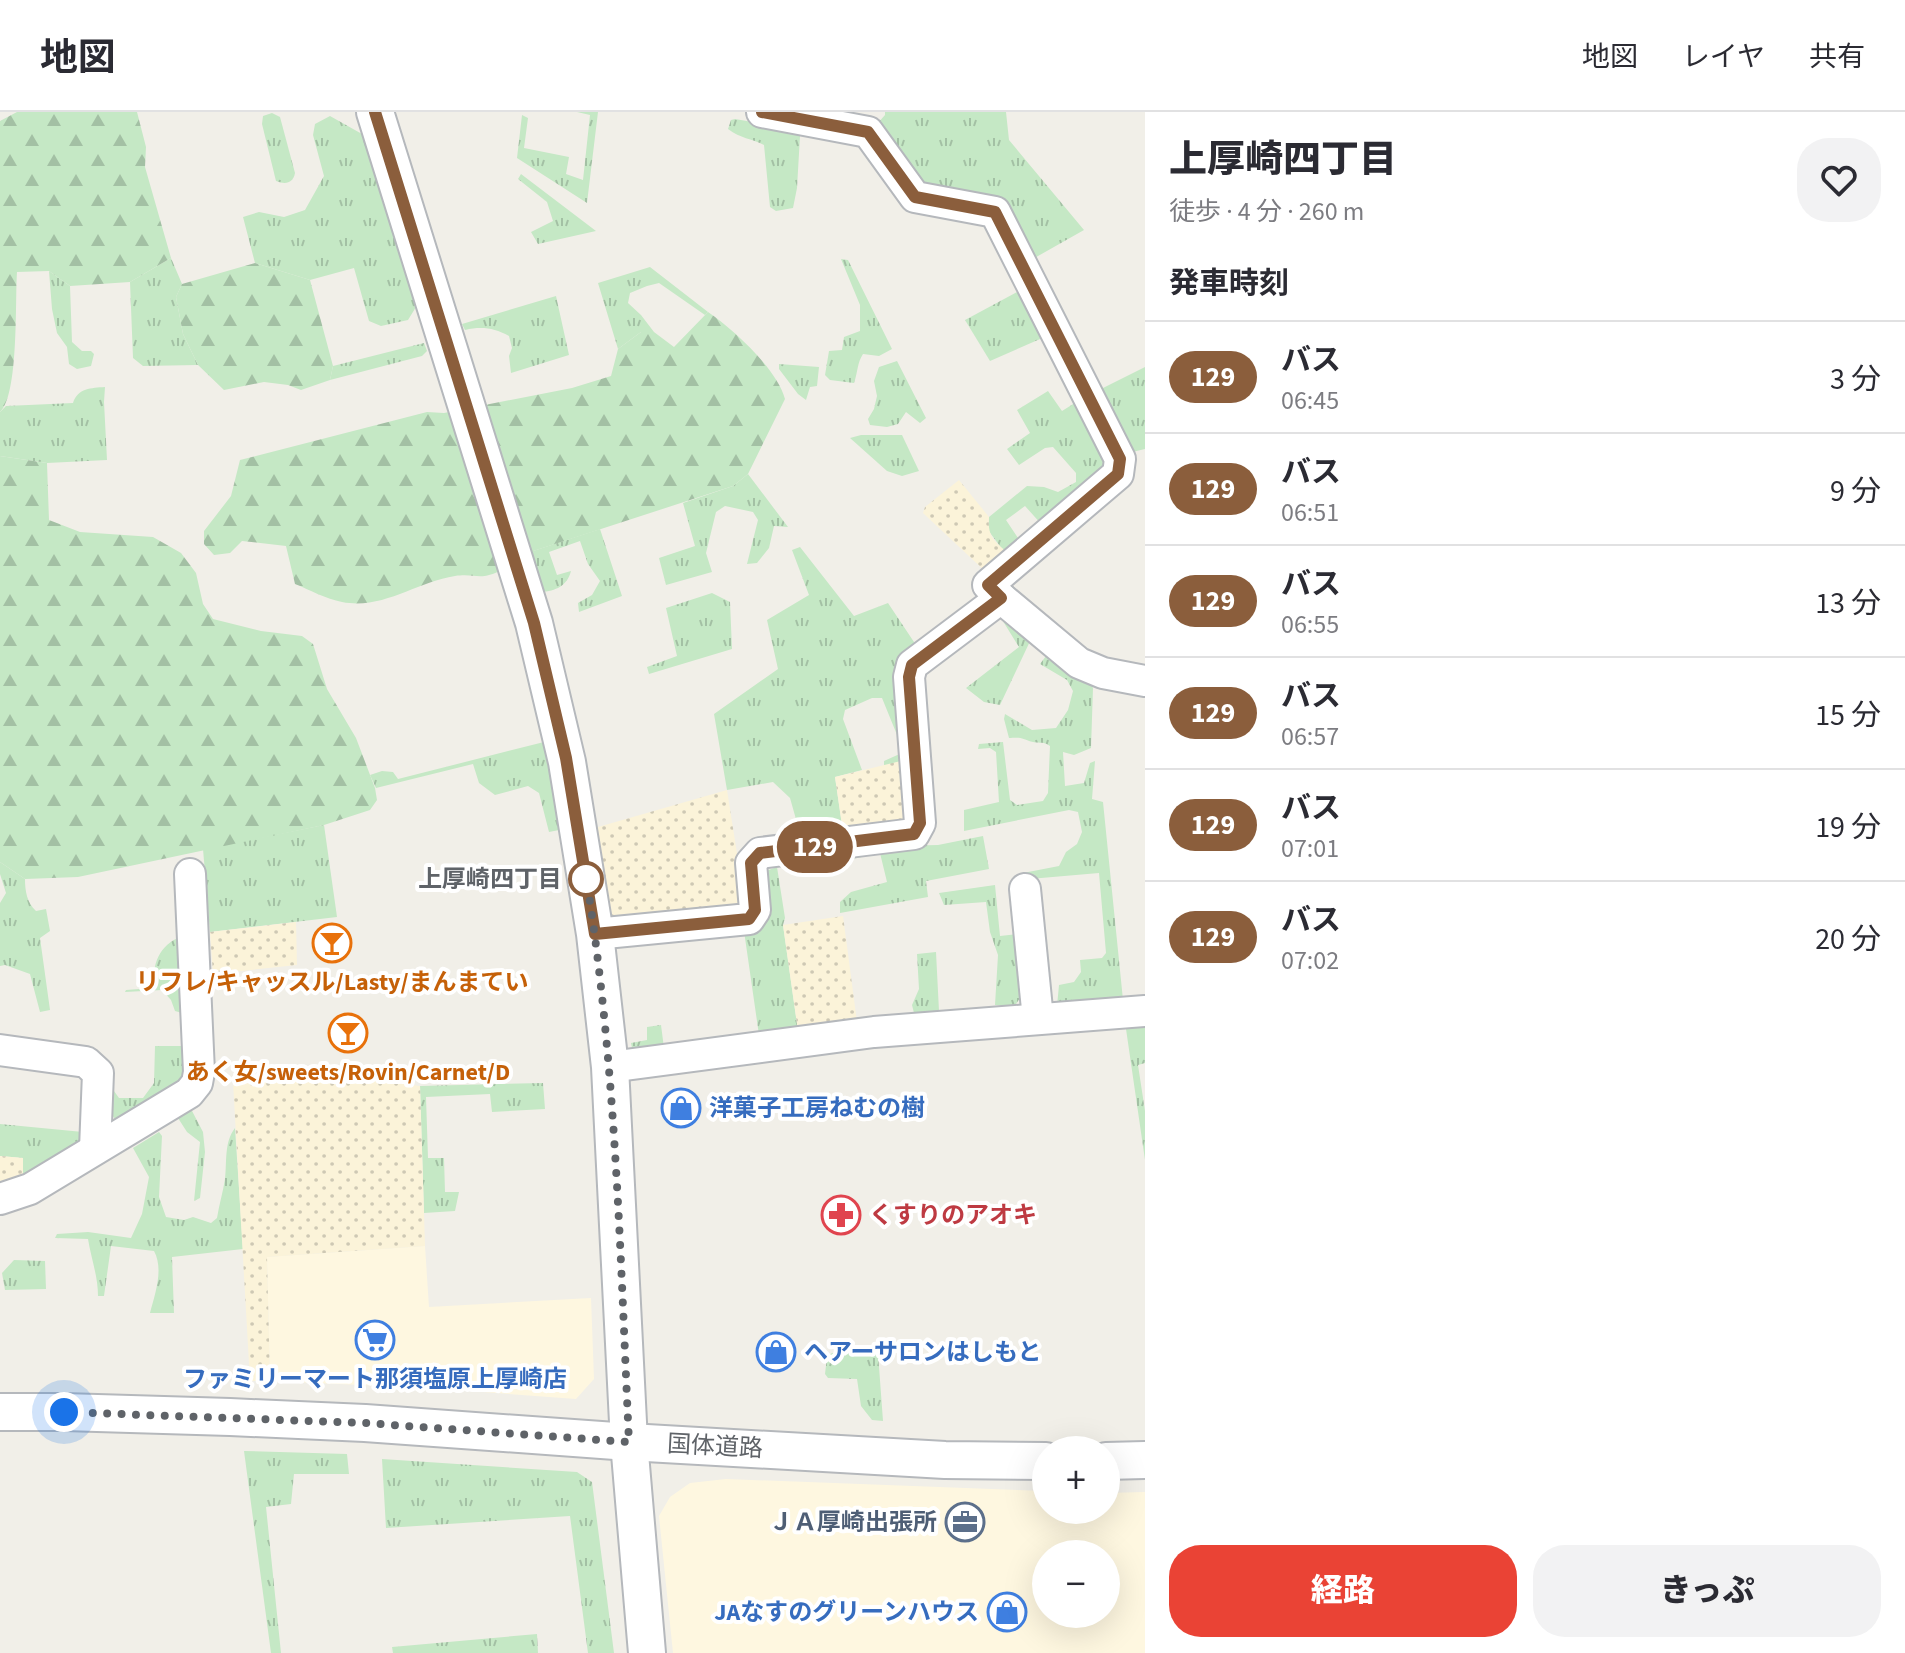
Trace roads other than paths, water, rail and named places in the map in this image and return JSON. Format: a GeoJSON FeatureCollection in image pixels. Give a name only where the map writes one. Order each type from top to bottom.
{"type":"FeatureCollection","features":[{"type":"Feature","properties":{"kind":"street"},"geometry":{"type":"LineString","coordinates":[[375,112],[534,623],[566,758],[595,934],[610,1067],[629,1442],[647,1653]]}},
{"type":"Feature","properties":{"kind":"street"},"geometry":{"type":"LineString","coordinates":[[762,112],[868,132],[915,197],[995,212],[1120,459],[1118,474],[988,585],[1079,663],[1103,673],[1145,681]]}},
{"type":"Feature","properties":{"kind":"street"},"geometry":{"type":"LineString","coordinates":[[595,934],[749,919],[755,910],[751,863],[760,853],[914,834],[920,823],[909,677],[912,665],[1001,598]]}},
{"type":"Feature","properties":{"kind":"street"},"geometry":{"type":"LineString","coordinates":[[0,1199],[30,1189],[189,1093],[197,1083],[190,874]]}},
{"type":"Feature","properties":{"kind":"street"},"geometry":{"type":"LineString","coordinates":[[1025,889],[1038,1019]]}},
{"type":"Feature","properties":{"kind":"street"},"geometry":{"type":"LineString","coordinates":[[610,1067],[874,1032],[1145,1011]]}},
{"type":"Feature","properties":{"kind":"street"},"geometry":{"type":"LineString","coordinates":[[0,1050],[86,1062],[98,1073],[95,1149]]}},
{"type":"Feature","properties":{"kind":"street","name":"国体道路"},"geometry":{"type":"LineString","coordinates":[[0,1412],[350,1422],[629,1442],[945,1460],[1032,1461]]}},
{"type":"Feature","properties":{"kind":"street"},"geometry":{"type":"LineString","coordinates":[[1120,1461],[1145,1460]]}},
{"type":"Feature","properties":{"kind":"place","name":"上厚崎四丁目"},"geometry":{"type":"Point","coordinates":[586,879]}},
{"type":"Feature","properties":{"kind":"place","name":"リフレ/キャッスル/Lasty/まんまてい"},"geometry":{"type":"Point","coordinates":[332,943]}},
{"type":"Feature","properties":{"kind":"place","name":"あく女/sweets/Rovin/Carnet/D"},"geometry":{"type":"Point","coordinates":[348,1033]}},
{"type":"Feature","properties":{"kind":"place","name":"洋菓子工房ねむの樹"},"geometry":{"type":"Point","coordinates":[681,1108]}},
{"type":"Feature","properties":{"kind":"place","name":"くすりのアオキ"},"geometry":{"type":"Point","coordinates":[841,1215]}},
{"type":"Feature","properties":{"kind":"place","name":"ファミリーマート那須塩原上厚崎店"},"geometry":{"type":"Point","coordinates":[375,1340]}},
{"type":"Feature","properties":{"kind":"place","name":"ヘアーサロンはしもと"},"geometry":{"type":"Point","coordinates":[776,1352]}},
{"type":"Feature","properties":{"kind":"place","name":"ＪＡ厚崎出張所"},"geometry":{"type":"Point","coordinates":[965,1522]}},
{"type":"Feature","properties":{"kind":"place","name":"JAなすのグリーンハウス"},"geometry":{"type":"Point","coordinates":[1007,1612]}}]}
